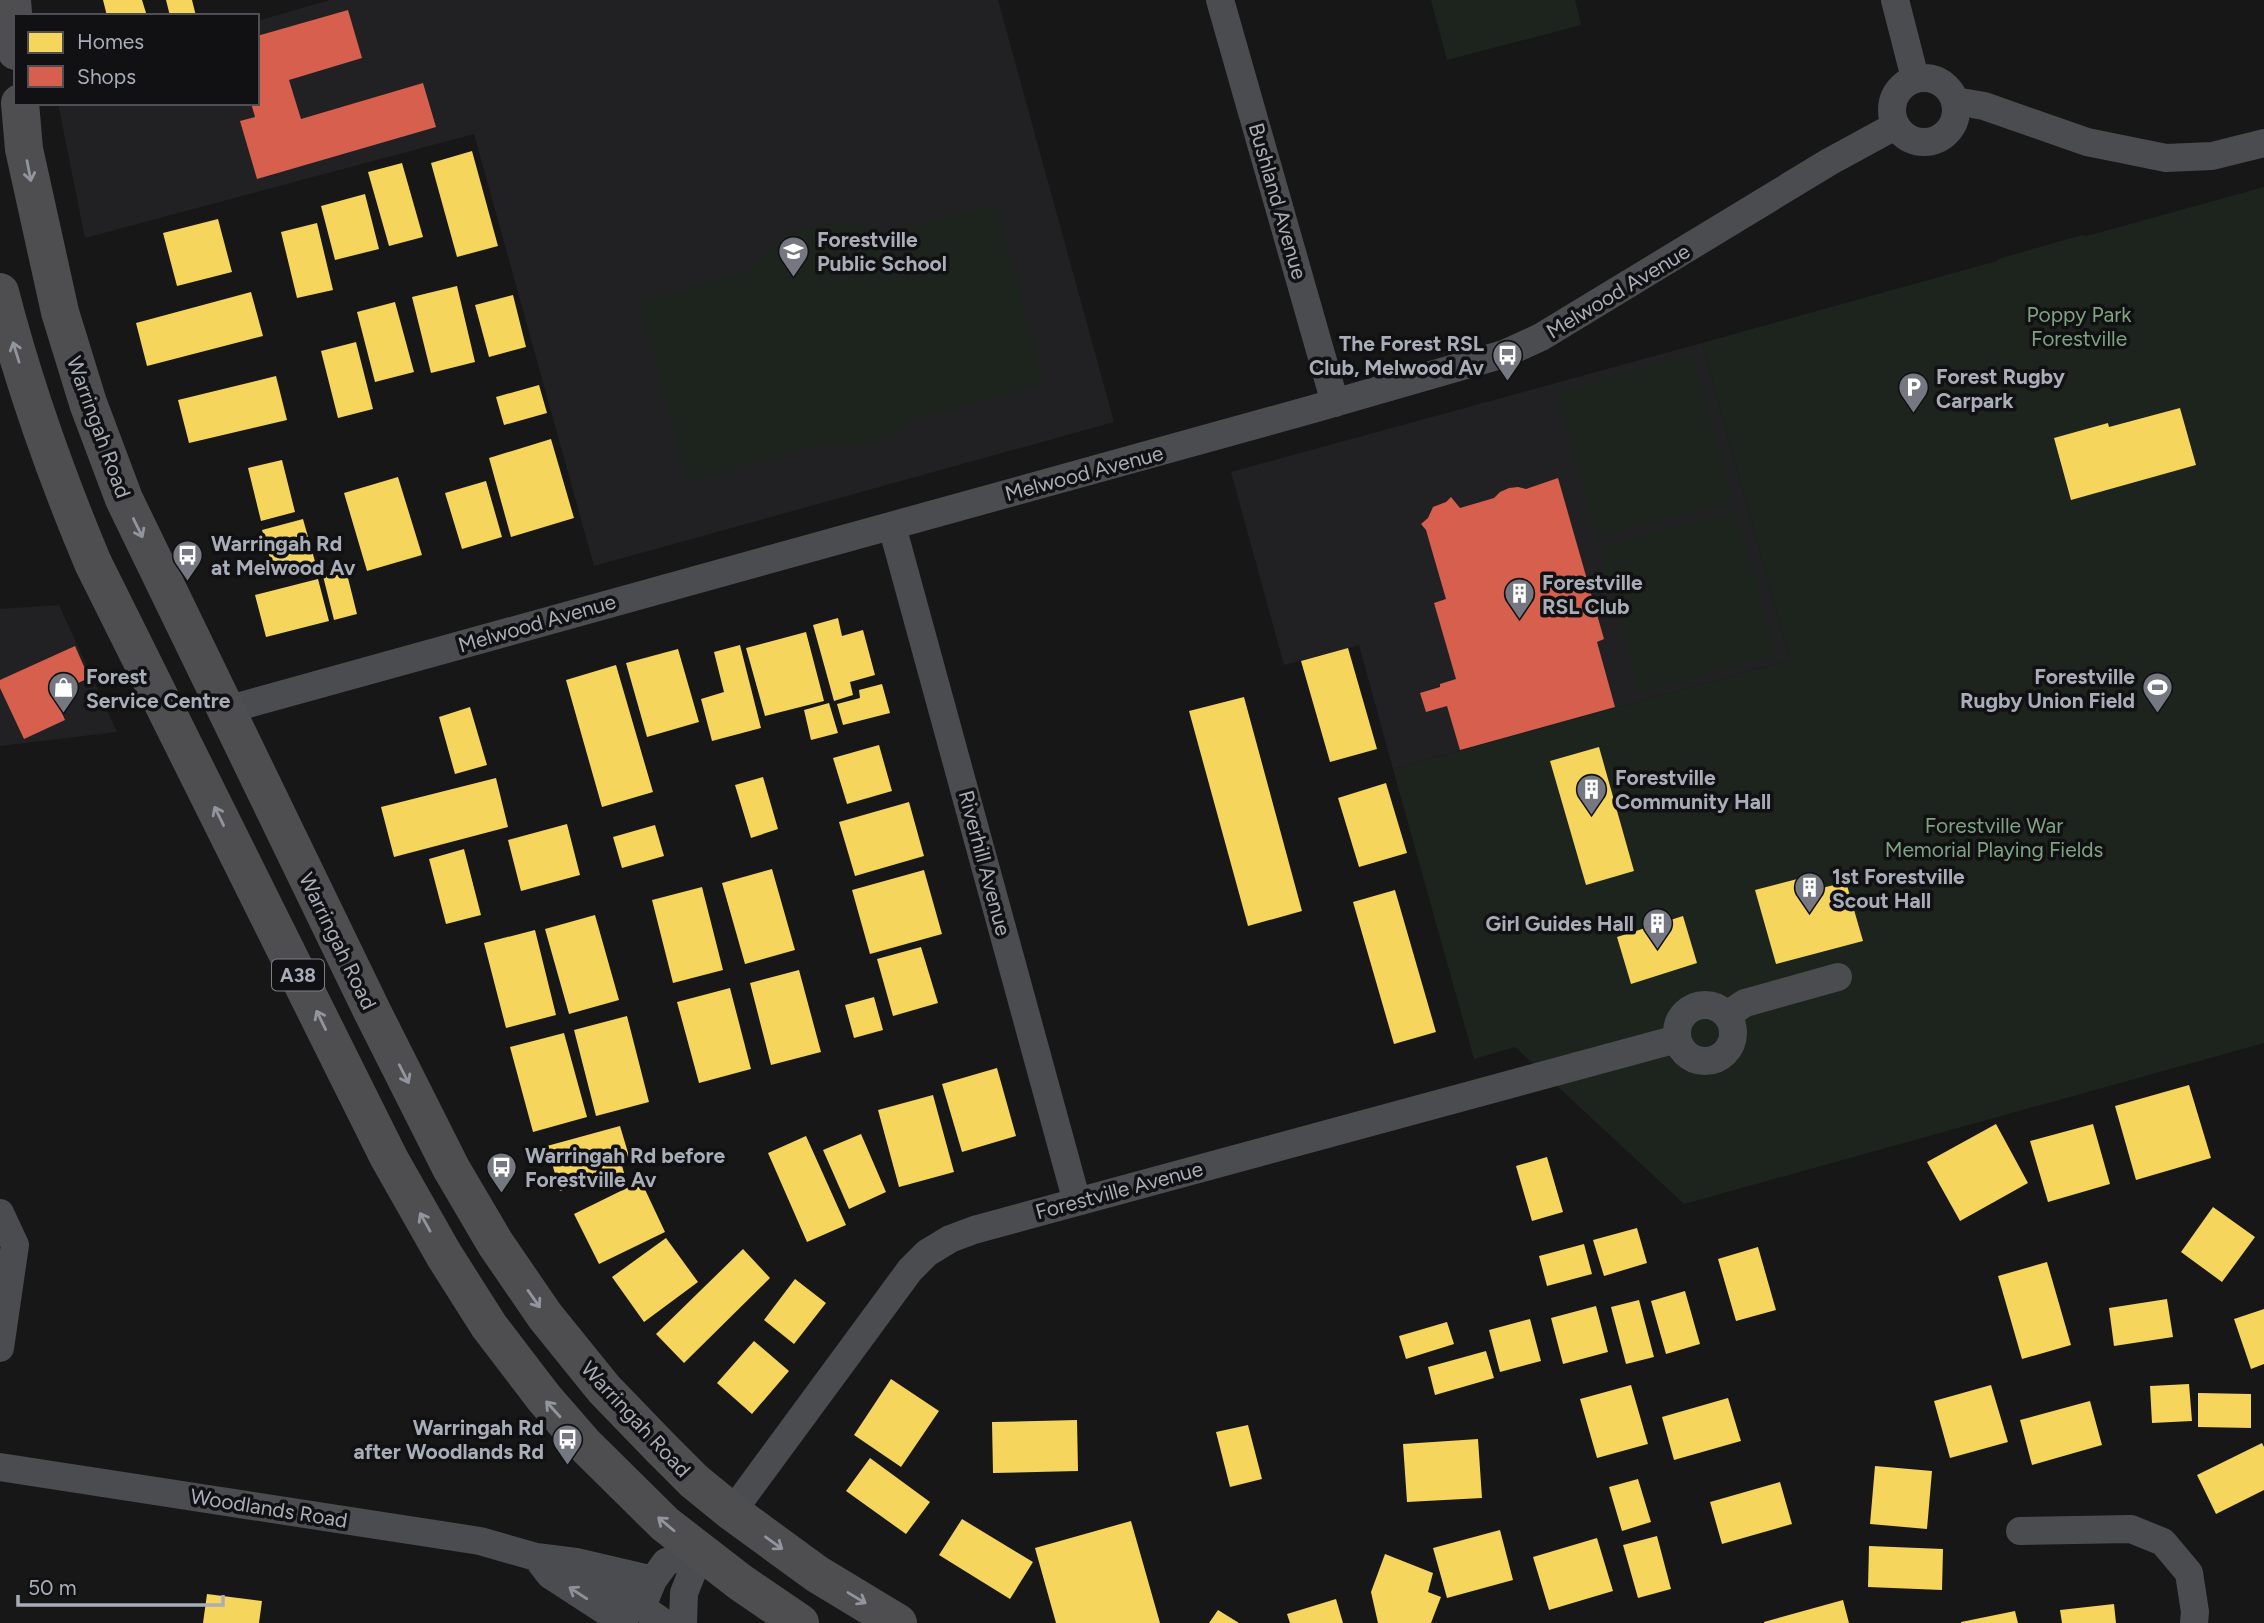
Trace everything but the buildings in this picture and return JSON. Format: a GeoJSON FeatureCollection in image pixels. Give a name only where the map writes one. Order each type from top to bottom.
{"type":"FeatureCollection","features":[{"type":"Feature","properties":{"kind":"highway"},"geometry":{"type":"LineString","coordinates":[[12,0],[14,26]]}},
{"type":"Feature","properties":{"kind":"highway","name":"Warringah Road"},"geometry":{"type":"LineString","coordinates":[[20,105],[24,149],[60,312],[88,403],[124,499],[451,1168],[495,1243],[545,1316],[604,1390],[694,1480],[732,1512],[817,1574],[898,1623]]}},
{"type":"Feature","properties":{"kind":"highway","name":"A38"},"geometry":{"type":"LineString","coordinates":[[0,292],[34,411],[60,485],[93,563],[389,1158],[444,1255],[474,1303],[544,1398],[584,1444],[657,1517],[800,1623]]}},
{"type":"Feature","properties":{"kind":"highway","name":"Forestville Avenue"},"geometry":{"type":"LineString","coordinates":[[701,1550],[732,1512]]}},
{"type":"Feature","properties":{"kind":"street","name":"Bushland Avenue"},"geometry":{"type":"LineString","coordinates":[[1220,0],[1335,403]]}},
{"type":"Feature","properties":{"kind":"street"},"geometry":{"type":"LineString","coordinates":[[1895,0],[1915,78]]}},
{"type":"Feature","properties":{"kind":"street"},"geometry":{"type":"LineString","coordinates":[[1915,78],[1935,79],[1944,84],[1955,102],[1954,122],[1941,138],[1920,142],[1902,134],[1895,126],[1891,106],[1894,97],[1906,82],[1915,78]]}},
{"type":"Feature","properties":{"kind":"street"},"geometry":{"type":"LineString","coordinates":[[1955,102],[1984,106],[2087,142],[2166,158],[2212,156],[2264,143]]}},
{"type":"Feature","properties":{"kind":"street","name":"Melwood Avenue"},"geometry":{"type":"LineString","coordinates":[[226,710],[1504,354],[1525,346],[1829,162],[1895,126]]}},
{"type":"Feature","properties":{"kind":"street","name":"Riverhill Avenue"},"geometry":{"type":"LineString","coordinates":[[892,526],[1077,1202]]}},
{"type":"Feature","properties":{"kind":"street"},"geometry":{"type":"LineString","coordinates":[[1727,1015],[1745,1003],[1838,977]]}},
{"type":"Feature","properties":{"kind":"street"},"geometry":{"type":"LineString","coordinates":[[1711,1005],[1727,1015],[1731,1023],[1732,1042],[1722,1057],[1704,1062],[1695,1060],[1686,1055],[1677,1039],[1679,1021],[1684,1013],[1692,1008],[1711,1005]]}},
{"type":"Feature","properties":{"kind":"street","name":"Forestville Avenue"},"geometry":{"type":"LineString","coordinates":[[732,1512],[910,1270],[927,1253],[950,1239],[974,1230],[1677,1039]]}},
{"type":"Feature","properties":{"kind":"street"},"geometry":{"type":"LineString","coordinates":[[0,1213],[15,1245],[0,1348]]}},
{"type":"Feature","properties":{"kind":"street","name":"Woodlands Road"},"geometry":{"type":"LineString","coordinates":[[0,1467],[480,1541],[536,1557],[576,1562],[653,1580]]}},
{"type":"Feature","properties":{"kind":"street"},"geometry":{"type":"LineString","coordinates":[[2020,1531],[2131,1529],[2163,1542],[2189,1573],[2194,1623]]}},
{"type":"Feature","properties":{"kind":"street"},"geometry":{"type":"LineString","coordinates":[[642,1619],[653,1580],[666,1562],[701,1550]]}},
{"type":"Feature","properties":{"kind":"street"},"geometry":{"type":"LineString","coordinates":[[683,1623],[684,1593],[701,1550]]}},
{"type":"Feature","properties":{"kind":"street","name":"Woodlands Road"},"geometry":{"type":"LineString","coordinates":[[536,1557],[550,1574],[642,1619]]}},
{"type":"Feature","properties":{"kind":"street","name":"Woodlands Road"},"geometry":{"type":"LineString","coordinates":[[576,1562],[642,1619]]}},
{"type":"Feature","properties":{"kind":"shaded area","name":"Forestville Public School"},"geometry":{"type":"Polygon","coordinates":[[[330,0],[998,0],[1114,422],[594,566],[474,134],[85,238],[58,105],[259,105],[259,20],[330,0]]]}},
{"type":"Feature","properties":{"kind":"shaded area","name":"Forestville RSL Club"},"geometry":{"type":"Polygon","coordinates":[[[1702,343],[1790,660],[1393,769],[1359,645],[1284,665],[1231,472],[1702,343]]]}},
{"type":"Feature","properties":{"kind":"shaded area"},"geometry":{"type":"Polygon","coordinates":[[[59,605],[117,732],[0,746],[0,609],[59,605]]]}},
{"type":"Feature","properties":{"kind":"green space"},"geometry":{"type":"Polygon","coordinates":[[[1431,0],[1575,0],[1581,25],[1447,60],[1431,0]]]}},
{"type":"Feature","properties":{"kind":"green space","name":"Forestville War Memorial Playing Fields"},"geometry":{"type":"Polygon","coordinates":[[[2264,187],[2264,1043],[1684,1204],[1515,1047],[1474,1059],[1393,769],[1790,660],[1702,343],[2082,235],[2087,236],[2264,187]]]}},
{"type":"Feature","properties":{"kind":"green space"},"geometry":{"type":"Polygon","coordinates":[[[995,204],[1044,383],[915,419],[882,439],[858,445],[820,445],[688,481],[639,301],[749,271],[770,248],[805,229],[824,224],[847,223],[870,226],[888,233],[995,204]]]}},
{"type":"Feature","properties":{"kind":"green space"},"geometry":{"type":"Polygon","coordinates":[[[1692,355],[1733,501],[1597,538],[1557,392],[1692,355]]]}},
{"type":"Feature","properties":{"kind":"green space"},"geometry":{"type":"Polygon","coordinates":[[[1735,510],[1775,655],[1640,692],[1600,548],[1735,510]]]}},
{"type":"Feature","properties":{"kind":"place","name":"Forestville Public School"},"geometry":{"type":"Point","coordinates":[794,278]}},
{"type":"Feature","properties":{"kind":"place","name":"The Forest RSL Club, Melwood Av"},"geometry":{"type":"Point","coordinates":[1507,382]}},
{"type":"Feature","properties":{"kind":"place","name":"Forest Rugby Carpark"},"geometry":{"type":"Point","coordinates":[1913,415]}},
{"type":"Feature","properties":{"kind":"place","name":"Warringah Rd at Melwood Av"},"geometry":{"type":"Point","coordinates":[188,582]}},
{"type":"Feature","properties":{"kind":"place","name":"Forestville RSL Club"},"geometry":{"type":"Point","coordinates":[1519,621]}},
{"type":"Feature","properties":{"kind":"place","name":"Forest Service Centre"},"geometry":{"type":"Point","coordinates":[63,715]}},
{"type":"Feature","properties":{"kind":"place","name":"Forestville Rugby Union Field"},"geometry":{"type":"Point","coordinates":[2158,715]}},
{"type":"Feature","properties":{"kind":"place","name":"Forestville Community Hall"},"geometry":{"type":"Point","coordinates":[1592,816]}},
{"type":"Feature","properties":{"kind":"place","name":"1st Forestville Scout Hall"},"geometry":{"type":"Point","coordinates":[1809,915]}},
{"type":"Feature","properties":{"kind":"place","name":"Girl Guides Hall"},"geometry":{"type":"Point","coordinates":[1657,950]}},
{"type":"Feature","properties":{"kind":"place","name":"Warringah Rd before Forestville Av"},"geometry":{"type":"Point","coordinates":[502,1194]}},
{"type":"Feature","properties":{"kind":"place","name":"Warringah Rd after Woodlands Rd"},"geometry":{"type":"Point","coordinates":[567,1466]}},
{"type":"Feature","properties":{"kind":"park label","name":"Poppy Park Forestville"},"geometry":{"type":"Point","coordinates":[2079,326]}}]}
